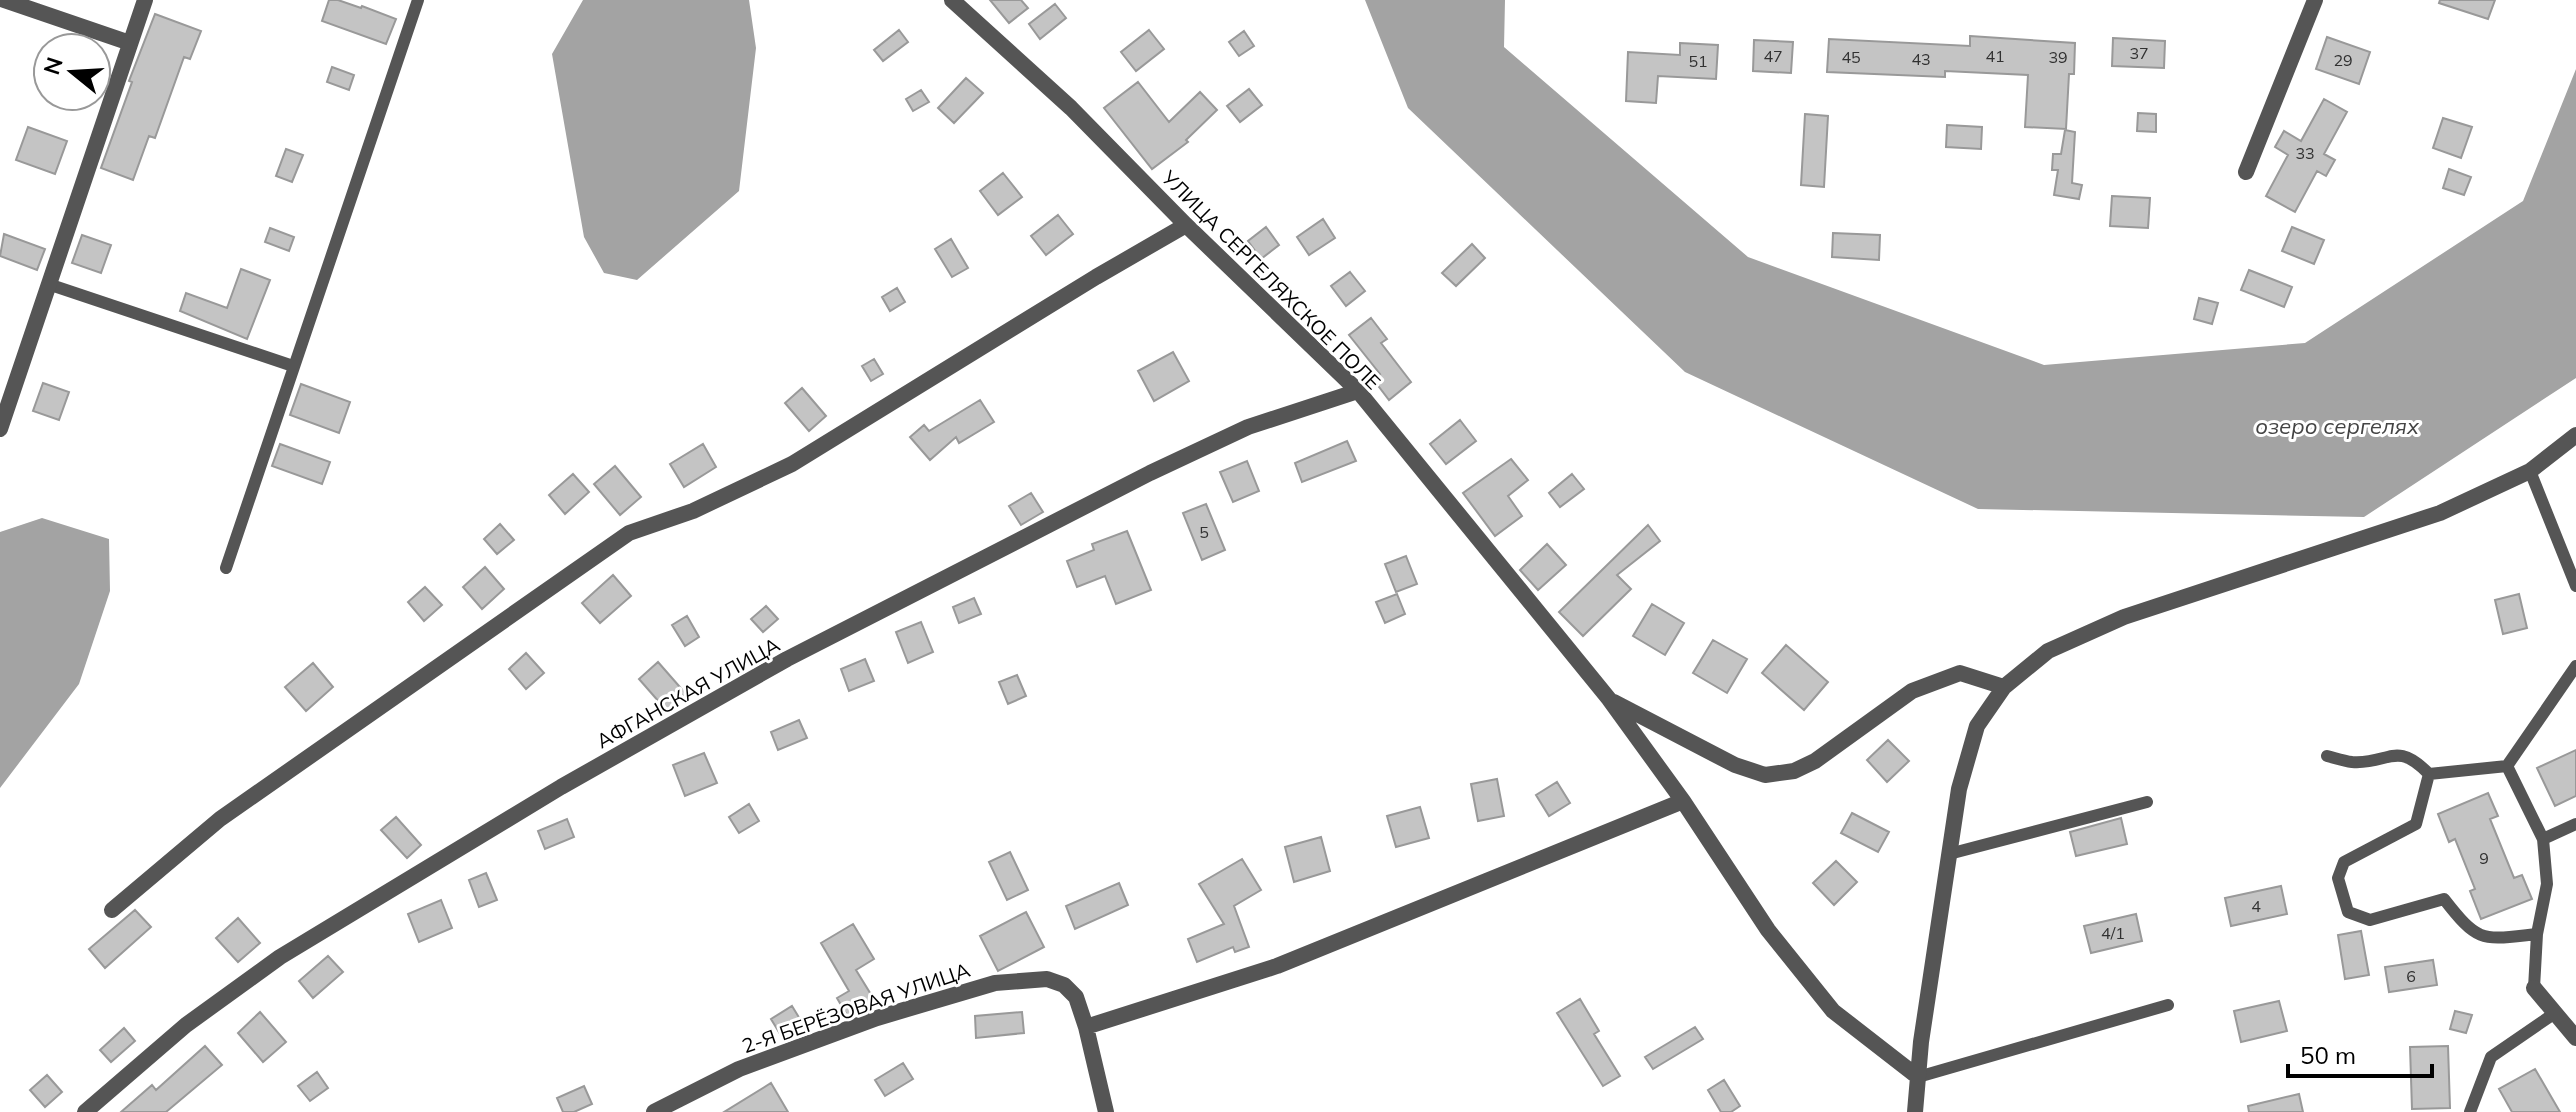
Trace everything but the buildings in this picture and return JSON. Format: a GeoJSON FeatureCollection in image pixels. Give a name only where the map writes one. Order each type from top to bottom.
{"type":"FeatureCollection","features":[{"type":"Feature","properties":{"kind":"street"},"geometry":{"type":"LineString","coordinates":[[4,0],[130,43]]}},
{"type":"Feature","properties":{"kind":"street"},"geometry":{"type":"LineString","coordinates":[[0,429],[145,0]]}},
{"type":"Feature","properties":{"kind":"street","name":"УЛИЦА СЕРГЕЛЯХСКОЕ ПОЛЕ"},"geometry":{"type":"LineString","coordinates":[[952,0],[1071,108],[1186,225],[1358,391],[1609,699],[1683,801],[1768,930],[1833,1011],[1918,1077]]}},
{"type":"Feature","properties":{"kind":"street"},"geometry":{"type":"LineString","coordinates":[[2246,172],[2315,0]]}},
{"type":"Feature","properties":{"kind":"street"},"geometry":{"type":"LineString","coordinates":[[112,910],[220,819],[629,533],[693,511],[792,464],[1186,225]]}},
{"type":"Feature","properties":{"kind":"street","name":"АФГАНСКАЯ УЛИЦА"},"geometry":{"type":"LineString","coordinates":[[85,1112],[186,1025],[280,957],[561,787],[787,659],[1150,473],[1248,427],[1358,391]]}},
{"type":"Feature","properties":{"kind":"street"},"geometry":{"type":"LineString","coordinates":[[1915,1112],[1959,789],[1977,726],[2004,687],[2048,651],[2124,617],[2440,513],[2530,471],[2573,442]]}},
{"type":"Feature","properties":{"kind":"street"},"geometry":{"type":"LineString","coordinates":[[1609,699],[1735,765],[1765,775],[1794,771],[1815,761],[1912,691],[1960,673],[2004,687]]}},
{"type":"Feature","properties":{"kind":"street"},"geometry":{"type":"LineString","coordinates":[[1106,1112],[1086,1027],[1277,966],[1683,801]]}},
{"type":"Feature","properties":{"kind":"street","name":"2-Я БЕРЁЗОВАЯ УЛИЦА"},"geometry":{"type":"LineString","coordinates":[[654,1112],[739,1069],[877,1018],[995,983],[1047,979],[1064,985],[1076,997],[1086,1027]]}},
{"type":"Feature","properties":{"kind":"street"},"geometry":{"type":"LineString","coordinates":[[2534,988],[2576,1038]]}},
{"type":"Feature","properties":{"kind":"lane"},"geometry":{"type":"LineString","coordinates":[[226,568],[418,0]]}},
{"type":"Feature","properties":{"kind":"lane"},"geometry":{"type":"LineString","coordinates":[[51,285],[293,366]]}},
{"type":"Feature","properties":{"kind":"lane"},"geometry":{"type":"LineString","coordinates":[[2530,471],[2576,586]]}},
{"type":"Feature","properties":{"kind":"lane"},"geometry":{"type":"LineString","coordinates":[[2429,774],[2507,766],[2576,666]]}},
{"type":"Feature","properties":{"kind":"lane"},"geometry":{"type":"LineString","coordinates":[[2327,756],[2354,762],[2396,755],[2414,759],[2429,774]]}},
{"type":"Feature","properties":{"kind":"lane"},"geometry":{"type":"LineString","coordinates":[[2507,766],[2543,839],[2547,884],[2537,934],[2534,988]]}},
{"type":"Feature","properties":{"kind":"lane"},"geometry":{"type":"LineString","coordinates":[[2429,774],[2416,824],[2344,862],[2338,878],[2348,912],[2370,920],[2444,899],[2466,927],[2490,939],[2537,934]]}},
{"type":"Feature","properties":{"kind":"lane"},"geometry":{"type":"LineString","coordinates":[[1949,854],[2147,802]]}},
{"type":"Feature","properties":{"kind":"lane"},"geometry":{"type":"LineString","coordinates":[[2543,839],[2576,824]]}},
{"type":"Feature","properties":{"kind":"lane"},"geometry":{"type":"LineString","coordinates":[[1918,1077],[2168,1005]]}},
{"type":"Feature","properties":{"kind":"lane"},"geometry":{"type":"LineString","coordinates":[[2470,1112],[2491,1057],[2555,1013]]}},
{"type":"Feature","properties":{"kind":"water"},"geometry":{"type":"Polygon","coordinates":[[[583,0],[749,0],[756,48],[739,191],[637,280],[604,273],[584,237],[552,54],[583,0]]]}},
{"type":"Feature","properties":{"kind":"water","name":"озеро сергелях"},"geometry":{"type":"Polygon","coordinates":[[[1365,0],[1505,0],[1504,47],[1748,257],[2044,365],[2305,343],[2523,201],[2576,69],[2576,378],[2364,517],[1978,509],[1685,372],[1408,108],[1365,0]]]}},
{"type":"Feature","properties":{"kind":"water"},"geometry":{"type":"Polygon","coordinates":[[[42,518],[109,539],[110,591],[79,684],[0,788],[0,532],[42,518]]]}}]}
